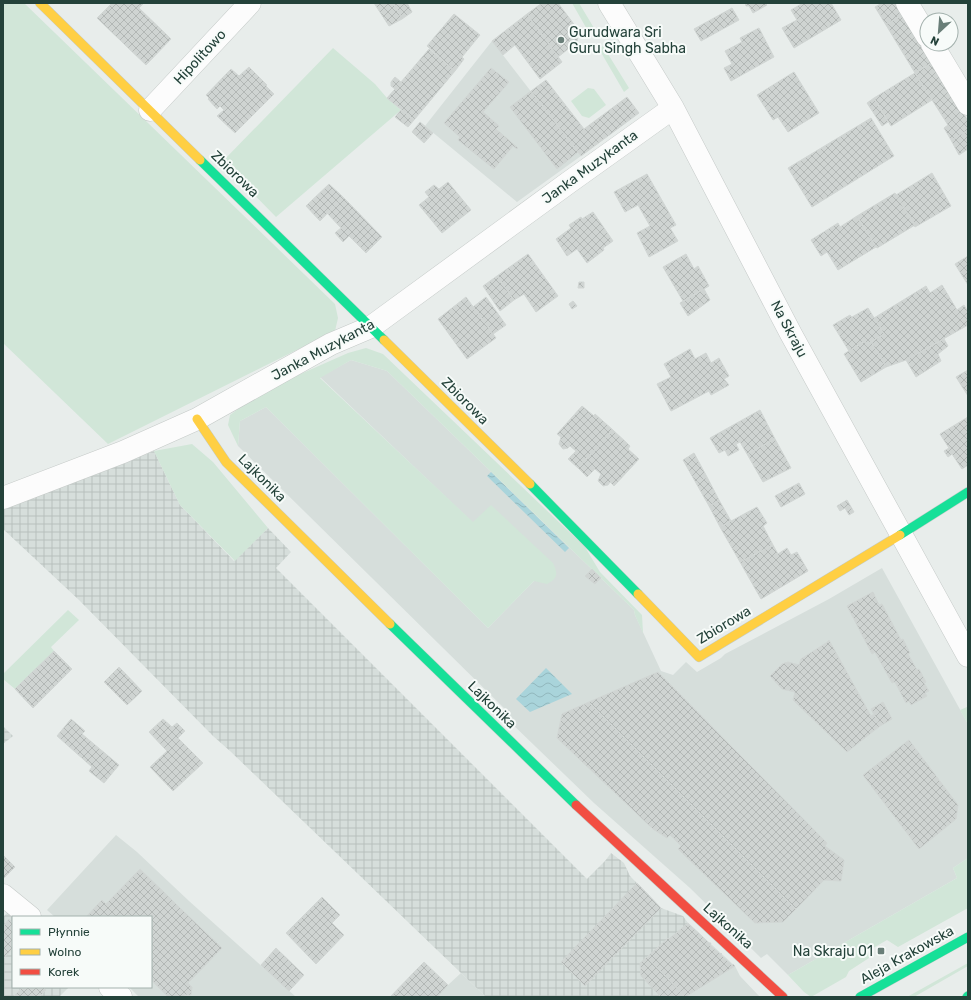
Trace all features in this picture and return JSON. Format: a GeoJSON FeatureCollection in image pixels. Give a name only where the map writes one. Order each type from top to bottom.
{"type":"FeatureCollection","features":[{"type":"Feature","properties":{"kind":"street","name":"Zbiorowa"},"geometry":{"type":"LineString","coordinates":[[40,3],[600,554],[699,657],[901,534]]}},
{"type":"Feature","properties":{"kind":"street","name":"Hipolitowo"},"geometry":{"type":"LineString","coordinates":[[150,110],[250,3]]}},
{"type":"Feature","properties":{"kind":"street","name":"Na Skraju"},"geometry":{"type":"LineString","coordinates":[[609,3],[673,108],[791,334],[968,656]]}},
{"type":"Feature","properties":{"kind":"street"},"geometry":{"type":"LineString","coordinates":[[907,3],[919,23]]}},
{"type":"Feature","properties":{"kind":"street"},"geometry":{"type":"LineString","coordinates":[[937,52],[968,104]]}},
{"type":"Feature","properties":{"kind":"street","name":"Janka Muzykanta"},"geometry":{"type":"LineString","coordinates":[[3,498],[123,452],[197,419],[331,344],[370,327],[673,108]]}},
{"type":"Feature","properties":{"kind":"street","name":"Lajkonika"},"geometry":{"type":"LineString","coordinates":[[197,419],[226,462],[465,699],[614,842],[783,997]]}},
{"type":"Feature","properties":{"kind":"street"},"geometry":{"type":"LineString","coordinates":[[901,534],[968,492]]}},
{"type":"Feature","properties":{"kind":"street"},"geometry":{"type":"LineString","coordinates":[[3,895],[29,916]]}},
{"type":"Feature","properties":{"kind":"street","name":"Aleja Krakowska"},"geometry":{"type":"LineString","coordinates":[[860,997],[968,937]]}},
{"type":"Feature","properties":{"kind":"street"},"geometry":{"type":"LineString","coordinates":[[111,988],[121,997]]}},
{"type":"Feature","properties":{"kind":"shaded area"},"geometry":{"type":"Polygon","coordinates":[[[492,41],[581,156],[517,202],[425,126],[492,41]]]}},
{"type":"Feature","properties":{"kind":"shaded area"},"geometry":{"type":"Polygon","coordinates":[[[351,360],[387,371],[634,610],[661,671],[673,675],[686,662],[697,672],[721,658],[725,654],[829,599],[882,568],[968,724],[968,858],[953,868],[957,878],[788,975],[767,954],[761,958],[690,888],[594,803],[506,718],[508,712],[238,446],[240,421],[266,407],[488,628],[534,581],[320,377],[351,360]]]}},
{"type":"Feature","properties":{"kind":"shaded area"},"geometry":{"type":"Polygon","coordinates":[[[154,451],[180,505],[234,561],[268,528],[291,552],[276,568],[587,879],[611,853],[624,863],[630,876],[661,908],[683,916],[688,923],[669,939],[668,938],[647,957],[685,997],[486,997],[213,736],[79,600],[3,529],[3,508],[154,451]]]}},
{"type":"Feature","properties":{"kind":"shaded area"},"geometry":{"type":"Polygon","coordinates":[[[3,726],[13,736],[3,744],[3,726]]]}},
{"type":"Feature","properties":{"kind":"shaded area"},"geometry":{"type":"Polygon","coordinates":[[[116,835],[137,852],[296,997],[139,997],[130,988],[152,988],[152,916],[54,916],[47,910],[116,835]]]}},
{"type":"Feature","properties":{"kind":"shaded area"},"geometry":{"type":"Polygon","coordinates":[[[8,912],[12,916],[12,988],[68,988],[59,997],[3,997],[3,917],[8,912]]]}},
{"type":"Feature","properties":{"kind":"shaded area"},"geometry":{"type":"Polygon","coordinates":[[[688,923],[735,966],[740,976],[760,997],[685,997],[647,957],[668,938],[688,923]]]}},
{"type":"Feature","properties":{"kind":"shaded area"},"geometry":{"type":"Polygon","coordinates":[[[424,962],[448,985],[461,973],[486,997],[390,997],[424,962]]]}},
{"type":"Feature","properties":{"kind":"green space"},"geometry":{"type":"Polygon","coordinates":[[[3,3],[24,3],[335,304],[338,318],[335,331],[108,444],[3,343],[3,3]]]}},
{"type":"Feature","properties":{"kind":"green space"},"geometry":{"type":"Polygon","coordinates":[[[572,3],[579,3],[594,28],[588,31],[572,3]]]}},
{"type":"Feature","properties":{"kind":"green space"},"geometry":{"type":"Polygon","coordinates":[[[603,46],[629,88],[624,92],[599,49],[603,46]]]}},
{"type":"Feature","properties":{"kind":"green space"},"geometry":{"type":"Polygon","coordinates":[[[333,48],[375,84],[387,98],[401,110],[276,217],[222,162],[333,48]]]}},
{"type":"Feature","properties":{"kind":"green space"},"geometry":{"type":"Polygon","coordinates":[[[588,88],[594,89],[606,105],[589,118],[582,116],[571,101],[588,88]]]}},
{"type":"Feature","properties":{"kind":"green space"},"geometry":{"type":"Polygon","coordinates":[[[366,348],[383,354],[585,547],[600,572],[642,615],[643,633],[634,610],[387,371],[351,360],[320,378],[473,522],[491,505],[553,563],[555,567],[556,575],[553,580],[547,584],[534,581],[488,628],[266,407],[240,421],[238,446],[228,425],[230,415],[246,403],[296,376],[348,353],[366,348]]]}},
{"type":"Feature","properties":{"kind":"green space"},"geometry":{"type":"Polygon","coordinates":[[[192,444],[213,462],[268,528],[235,561],[180,505],[154,451],[192,444]]]}},
{"type":"Feature","properties":{"kind":"green space"},"geometry":{"type":"Polygon","coordinates":[[[68,610],[79,620],[51,647],[54,651],[15,689],[3,679],[3,674],[68,610]]]}},
{"type":"Feature","properties":{"kind":"green space"},"geometry":{"type":"Polygon","coordinates":[[[967,707],[968,710],[968,724],[960,710],[967,707]]]}},
{"type":"Feature","properties":{"kind":"green space"},"geometry":{"type":"Polygon","coordinates":[[[968,858],[968,908],[898,947],[887,940],[868,951],[869,958],[849,971],[846,977],[811,997],[804,992],[788,975],[957,878],[953,868],[968,858]]]}},
{"type":"Feature","properties":{"kind":"green space"},"geometry":{"type":"Polygon","coordinates":[[[968,963],[968,966],[914,997],[907,997],[968,963]]]}},
{"type":"Feature","properties":{"kind":"water"},"geometry":{"type":"Polygon","coordinates":[[[491,472],[569,548],[565,552],[487,476],[491,472]]]}},
{"type":"Feature","properties":{"kind":"water"},"geometry":{"type":"Polygon","coordinates":[[[546,668],[572,694],[530,712],[516,699],[546,668]]]}},
{"type":"Feature","properties":{"kind":"building"},"geometry":{"type":"Polygon","coordinates":[[[112,3],[142,3],[143,4],[139,8],[171,39],[146,65],[97,18],[112,3]]]}},
{"type":"Feature","properties":{"kind":"building"},"geometry":{"type":"Polygon","coordinates":[[[374,3],[393,3],[402,19],[389,26],[374,3]]]}},
{"type":"Feature","properties":{"kind":"building"},"geometry":{"type":"Polygon","coordinates":[[[393,3],[407,3],[412,12],[402,19],[393,3]]]}},
{"type":"Feature","properties":{"kind":"building"},"geometry":{"type":"Polygon","coordinates":[[[542,3],[558,3],[579,31],[577,42],[558,57],[527,14],[542,3]]]}},
{"type":"Feature","properties":{"kind":"building"},"geometry":{"type":"Polygon","coordinates":[[[745,3],[765,3],[767,5],[753,13],[749,6],[746,6],[745,3]]]}},
{"type":"Feature","properties":{"kind":"building"},"geometry":{"type":"Polygon","coordinates":[[[803,3],[831,3],[841,20],[794,48],[782,28],[797,20],[791,10],[803,3]]]}},
{"type":"Feature","properties":{"kind":"building"},"geometry":{"type":"Polygon","coordinates":[[[882,3],[898,3],[904,13],[886,25],[875,7],[882,3]]]}},
{"type":"Feature","properties":{"kind":"building"},"geometry":{"type":"Polygon","coordinates":[[[732,8],[739,20],[701,41],[694,29],[732,8]]]}},
{"type":"Feature","properties":{"kind":"building"},"geometry":{"type":"Polygon","coordinates":[[[904,13],[919,38],[919,52],[927,52],[933,62],[915,73],[886,25],[904,13]]]}},
{"type":"Feature","properties":{"kind":"building"},"geometry":{"type":"Polygon","coordinates":[[[454,14],[480,35],[462,57],[464,59],[455,71],[427,46],[454,14]]]}},
{"type":"Feature","properties":{"kind":"building"},"geometry":{"type":"Polygon","coordinates":[[[527,14],[562,62],[540,79],[515,45],[503,55],[492,41],[527,14]]]}},
{"type":"Feature","properties":{"kind":"building"},"geometry":{"type":"Polygon","coordinates":[[[759,28],[774,57],[731,81],[724,68],[732,64],[725,51],[742,42],[740,38],[759,28]]]}},
{"type":"Feature","properties":{"kind":"building"},"geometry":{"type":"Polygon","coordinates":[[[429,49],[455,71],[414,120],[387,98],[395,89],[391,86],[391,82],[395,77],[401,82],[429,49]]]}},
{"type":"Feature","properties":{"kind":"building"},"geometry":{"type":"Polygon","coordinates":[[[932,63],[968,121],[968,130],[951,140],[944,128],[948,125],[915,73],[932,63]]]}},
{"type":"Feature","properties":{"kind":"building"},"geometry":{"type":"Polygon","coordinates":[[[249,67],[274,94],[235,133],[217,116],[224,110],[220,106],[217,109],[206,95],[231,69],[239,76],[249,67]]]}},
{"type":"Feature","properties":{"kind":"building"},"geometry":{"type":"Polygon","coordinates":[[[491,68],[509,82],[483,112],[499,126],[496,129],[518,148],[517,149],[513,146],[494,169],[458,140],[460,137],[444,123],[491,68]]]}},
{"type":"Feature","properties":{"kind":"building"},"geometry":{"type":"Polygon","coordinates":[[[794,72],[819,113],[788,132],[778,117],[773,120],[757,95],[794,72]]]}},
{"type":"Feature","properties":{"kind":"building"},"geometry":{"type":"Polygon","coordinates":[[[915,73],[932,100],[891,126],[874,98],[915,73]]]}},
{"type":"Feature","properties":{"kind":"building"},"geometry":{"type":"Polygon","coordinates":[[[546,80],[584,129],[627,97],[639,113],[581,156],[531,91],[546,80]]]}},
{"type":"Feature","properties":{"kind":"building"},"geometry":{"type":"Polygon","coordinates":[[[531,91],[578,152],[557,169],[510,107],[531,91]]]}},
{"type":"Feature","properties":{"kind":"building"},"geometry":{"type":"Polygon","coordinates":[[[874,98],[888,122],[882,126],[867,103],[874,98]]]}},
{"type":"Feature","properties":{"kind":"building"},"geometry":{"type":"Polygon","coordinates":[[[401,110],[414,120],[408,127],[395,117],[401,110]]]}},
{"type":"Feature","properties":{"kind":"building"},"geometry":{"type":"Polygon","coordinates":[[[871,118],[894,156],[812,207],[788,168],[871,118]]]}},
{"type":"Feature","properties":{"kind":"building"},"geometry":{"type":"Polygon","coordinates":[[[420,122],[433,133],[424,143],[412,132],[420,122]]]}},
{"type":"Feature","properties":{"kind":"building"},"geometry":{"type":"Polygon","coordinates":[[[968,130],[968,149],[959,155],[951,140],[968,130]]]}},
{"type":"Feature","properties":{"kind":"building"},"geometry":{"type":"Polygon","coordinates":[[[932,173],[951,206],[915,227],[896,195],[932,173]]]}},
{"type":"Feature","properties":{"kind":"building"},"geometry":{"type":"Polygon","coordinates":[[[647,174],[676,225],[670,228],[678,241],[649,257],[637,233],[650,226],[638,205],[625,212],[614,192],[647,174]]]}},
{"type":"Feature","properties":{"kind":"building"},"geometry":{"type":"Polygon","coordinates":[[[448,182],[471,210],[442,233],[419,205],[429,197],[425,192],[434,185],[439,189],[448,182]]]}},
{"type":"Feature","properties":{"kind":"building"},"geometry":{"type":"Polygon","coordinates":[[[329,184],[343,197],[320,221],[306,206],[329,184]]]}},
{"type":"Feature","properties":{"kind":"building"},"geometry":{"type":"Polygon","coordinates":[[[895,193],[915,225],[877,248],[857,216],[895,193]]]}},
{"type":"Feature","properties":{"kind":"building"},"geometry":{"type":"Polygon","coordinates":[[[343,197],[382,237],[366,253],[349,236],[343,242],[335,233],[341,228],[327,213],[343,197]]]}},
{"type":"Feature","properties":{"kind":"building"},"geometry":{"type":"Polygon","coordinates":[[[593,212],[613,241],[587,263],[577,249],[567,256],[556,239],[571,228],[569,225],[581,217],[582,219],[593,212]]]}},
{"type":"Feature","properties":{"kind":"building"},"geometry":{"type":"Polygon","coordinates":[[[857,216],[876,247],[838,270],[827,252],[821,256],[811,240],[838,223],[840,227],[857,216]]]}},
{"type":"Feature","properties":{"kind":"building"},"geometry":{"type":"Polygon","coordinates":[[[528,254],[558,296],[536,312],[524,294],[514,300],[497,276],[528,254]]]}},
{"type":"Feature","properties":{"kind":"building"},"geometry":{"type":"Polygon","coordinates":[[[686,254],[694,269],[698,266],[709,286],[683,301],[663,267],[686,254]]]}},
{"type":"Feature","properties":{"kind":"building"},"geometry":{"type":"Polygon","coordinates":[[[968,256],[968,285],[955,264],[968,256]]]}},
{"type":"Feature","properties":{"kind":"building"},"geometry":{"type":"Polygon","coordinates":[[[497,276],[514,300],[500,311],[483,286],[497,276]]]}},
{"type":"Feature","properties":{"kind":"building"},"geometry":{"type":"Polygon","coordinates":[[[579,282],[584,282],[584,288],[578,288],[579,282]]]}},
{"type":"Feature","properties":{"kind":"building"},"geometry":{"type":"Polygon","coordinates":[[[942,285],[957,310],[964,305],[968,312],[968,325],[906,360],[886,367],[871,342],[884,334],[874,318],[926,286],[930,293],[942,285]]]}},
{"type":"Feature","properties":{"kind":"building"},"geometry":{"type":"Polygon","coordinates":[[[704,289],[710,300],[688,316],[680,303],[704,289]]]}},
{"type":"Feature","properties":{"kind":"building"},"geometry":{"type":"Polygon","coordinates":[[[466,297],[496,338],[467,359],[438,319],[466,297]]]}},
{"type":"Feature","properties":{"kind":"building"},"geometry":{"type":"Polygon","coordinates":[[[486,297],[506,325],[493,334],[473,307],[486,297]]]}},
{"type":"Feature","properties":{"kind":"building"},"geometry":{"type":"Polygon","coordinates":[[[573,301],[577,306],[572,309],[569,304],[573,301]]]}},
{"type":"Feature","properties":{"kind":"building"},"geometry":{"type":"Polygon","coordinates":[[[868,308],[884,334],[867,344],[865,341],[849,351],[833,325],[850,315],[852,317],[868,308]]]}},
{"type":"Feature","properties":{"kind":"building"},"geometry":{"type":"Polygon","coordinates":[[[944,339],[948,346],[938,354],[941,361],[916,377],[906,360],[944,339]]]}},
{"type":"Feature","properties":{"kind":"building"},"geometry":{"type":"Polygon","coordinates":[[[865,341],[867,344],[871,342],[886,367],[861,382],[844,354],[865,341]]]}},
{"type":"Feature","properties":{"kind":"building"},"geometry":{"type":"Polygon","coordinates":[[[690,349],[695,359],[706,353],[711,363],[719,358],[729,376],[724,379],[729,385],[711,395],[709,391],[671,411],[657,384],[671,377],[664,364],[690,349]]]}},
{"type":"Feature","properties":{"kind":"building"},"geometry":{"type":"Polygon","coordinates":[[[968,370],[968,396],[956,377],[968,370]]]}},
{"type":"Feature","properties":{"kind":"building"},"geometry":{"type":"Polygon","coordinates":[[[582,406],[594,416],[595,414],[613,430],[578,468],[568,459],[576,451],[570,446],[563,449],[559,444],[561,437],[557,434],[582,406]]]}},
{"type":"Feature","properties":{"kind":"building"},"geometry":{"type":"Polygon","coordinates":[[[760,410],[775,439],[747,454],[740,442],[736,444],[739,450],[728,456],[725,450],[719,453],[710,438],[760,410]]]}},
{"type":"Feature","properties":{"kind":"building"},"geometry":{"type":"Polygon","coordinates":[[[968,417],[968,465],[962,469],[952,454],[948,457],[944,451],[949,448],[940,434],[968,417]]]}},
{"type":"Feature","properties":{"kind":"building"},"geometry":{"type":"Polygon","coordinates":[[[613,430],[630,446],[628,449],[639,459],[614,486],[610,482],[608,485],[603,486],[598,481],[601,474],[595,469],[587,477],[578,468],[613,430]]]}},
{"type":"Feature","properties":{"kind":"building"},"geometry":{"type":"Polygon","coordinates":[[[775,439],[791,468],[763,482],[747,454],[775,439]]]}},
{"type":"Feature","properties":{"kind":"building"},"geometry":{"type":"Polygon","coordinates":[[[694,453],[707,477],[696,483],[683,460],[694,453]]]}},
{"type":"Feature","properties":{"kind":"building"},"geometry":{"type":"Polygon","coordinates":[[[707,477],[719,500],[709,506],[696,483],[707,477]]]}},
{"type":"Feature","properties":{"kind":"building"},"geometry":{"type":"Polygon","coordinates":[[[799,483],[805,494],[781,507],[775,496],[799,483]]]}},
{"type":"Feature","properties":{"kind":"building"},"geometry":{"type":"Polygon","coordinates":[[[719,500],[731,521],[720,527],[709,506],[719,500]]]}},
{"type":"Feature","properties":{"kind":"building"},"geometry":{"type":"Polygon","coordinates":[[[847,500],[854,512],[849,515],[845,508],[840,511],[837,506],[847,500]]]}},
{"type":"Feature","properties":{"kind":"building"},"geometry":{"type":"Polygon","coordinates":[[[757,507],[767,523],[763,526],[773,545],[740,562],[720,527],[757,507]]]}},
{"type":"Feature","properties":{"kind":"building"},"geometry":{"type":"Polygon","coordinates":[[[773,545],[778,554],[787,548],[791,555],[797,552],[808,571],[761,599],[740,562],[773,545]]]}},
{"type":"Feature","properties":{"kind":"building"},"geometry":{"type":"Polygon","coordinates":[[[592,569],[601,578],[595,584],[585,576],[592,569]]]}},
{"type":"Feature","properties":{"kind":"building"},"geometry":{"type":"Polygon","coordinates":[[[873,592],[879,605],[882,604],[901,640],[903,639],[910,653],[908,654],[926,682],[924,683],[929,691],[925,693],[927,696],[911,705],[909,701],[906,703],[895,682],[892,683],[875,652],[872,654],[847,606],[873,592]]]}},
{"type":"Feature","properties":{"kind":"building"},"geometry":{"type":"Polygon","coordinates":[[[829,640],[871,716],[874,714],[880,726],[847,752],[793,700],[795,692],[782,689],[770,676],[782,664],[788,662],[799,665],[801,659],[829,640]]]}},
{"type":"Feature","properties":{"kind":"building"},"geometry":{"type":"Polygon","coordinates":[[[54,651],[72,669],[33,708],[15,689],[54,651]]]}},
{"type":"Feature","properties":{"kind":"building"},"geometry":{"type":"Polygon","coordinates":[[[119,667],[142,691],[127,705],[104,682],[119,667]]]}},
{"type":"Feature","properties":{"kind":"building"},"geometry":{"type":"Polygon","coordinates":[[[658,672],[827,843],[825,846],[844,860],[841,881],[824,880],[796,909],[589,702],[658,672]]]}},
{"type":"Feature","properties":{"kind":"building"},"geometry":{"type":"Polygon","coordinates":[[[589,702],[796,909],[783,922],[755,923],[678,849],[681,846],[670,835],[667,838],[653,829],[557,738],[562,714],[589,702]]]}},
{"type":"Feature","properties":{"kind":"building"},"geometry":{"type":"Polygon","coordinates":[[[883,702],[892,719],[880,726],[871,709],[883,702]]]}},
{"type":"Feature","properties":{"kind":"building"},"geometry":{"type":"Polygon","coordinates":[[[71,719],[85,731],[82,734],[119,765],[104,783],[89,771],[92,767],[57,736],[71,719]]]}},
{"type":"Feature","properties":{"kind":"building"},"geometry":{"type":"Polygon","coordinates":[[[163,719],[172,727],[177,723],[185,731],[178,738],[203,763],[173,791],[150,767],[167,751],[149,732],[163,719]]]}},
{"type":"Feature","properties":{"kind":"building"},"geometry":{"type":"Polygon","coordinates":[[[909,740],[958,805],[956,819],[919,849],[863,775],[909,740]]]}},
{"type":"Feature","properties":{"kind":"building"},"geometry":{"type":"Polygon","coordinates":[[[3,855],[15,867],[3,879],[3,855]]]}},
{"type":"Feature","properties":{"kind":"building"},"geometry":{"type":"Polygon","coordinates":[[[140,869],[181,909],[152,938],[152,916],[87,916],[102,900],[106,904],[140,869]]]}},
{"type":"Feature","properties":{"kind":"building"},"geometry":{"type":"Polygon","coordinates":[[[637,883],[661,908],[585,986],[561,962],[637,883]]]}},
{"type":"Feature","properties":{"kind":"building"},"geometry":{"type":"Polygon","coordinates":[[[322,897],[340,915],[332,923],[344,935],[316,964],[286,933],[322,897]]]}},
{"type":"Feature","properties":{"kind":"building"},"geometry":{"type":"Polygon","coordinates":[[[181,909],[222,948],[188,983],[192,987],[191,995],[184,995],[184,997],[168,997],[152,981],[152,938],[181,909]]]}},
{"type":"Feature","properties":{"kind":"building"},"geometry":{"type":"Polygon","coordinates":[[[9,919],[12,922],[12,949],[3,959],[3,927],[9,919]]]}},
{"type":"Feature","properties":{"kind":"building"},"geometry":{"type":"Polygon","coordinates":[[[688,923],[709,943],[711,943],[710,945],[735,966],[685,997],[647,957],[668,938],[669,939],[688,923]]]}},
{"type":"Feature","properties":{"kind":"building"},"geometry":{"type":"Polygon","coordinates":[[[276,948],[304,975],[289,991],[261,965],[276,948]]]}},
{"type":"Feature","properties":{"kind":"building"},"geometry":{"type":"Polygon","coordinates":[[[647,957],[685,997],[661,997],[641,976],[640,963],[647,957]]]}},
{"type":"Feature","properties":{"kind":"building"},"geometry":{"type":"Polygon","coordinates":[[[424,962],[448,985],[437,997],[390,997],[424,962]]]}},
{"type":"Feature","properties":{"kind":"building"},"geometry":{"type":"Polygon","coordinates":[[[22,988],[44,988],[46,990],[39,997],[13,997],[22,988]]]}},
{"type":"Feature","properties":{"kind":"traffic: fast"},"geometry":{"type":"LineString","coordinates":[[200,160],[384,340]]}},
{"type":"Feature","properties":{"kind":"traffic: fast"},"geometry":{"type":"LineString","coordinates":[[530,484],[638,594]]}},
{"type":"Feature","properties":{"kind":"traffic: fast"},"geometry":{"type":"LineString","coordinates":[[900,535],[968,492]]}},
{"type":"Feature","properties":{"kind":"traffic: fast"},"geometry":{"type":"LineString","coordinates":[[390,624],[576,805]]}},
{"type":"Feature","properties":{"kind":"traffic: fast"},"geometry":{"type":"LineString","coordinates":[[860,997],[968,937]]}},
{"type":"Feature","properties":{"kind":"traffic: slow"},"geometry":{"type":"LineString","coordinates":[[40,3],[200,160]]}},
{"type":"Feature","properties":{"kind":"traffic: slow"},"geometry":{"type":"LineString","coordinates":[[384,340],[530,484]]}},
{"type":"Feature","properties":{"kind":"traffic: slow"},"geometry":{"type":"LineString","coordinates":[[197,419],[226,462],[390,624]]}},
{"type":"Feature","properties":{"kind":"traffic: slow"},"geometry":{"type":"LineString","coordinates":[[638,594],[699,657],[900,535]]}},
{"type":"Feature","properties":{"kind":"traffic: jam"},"geometry":{"type":"LineString","coordinates":[[576,805],[783,997]]}},
{"type":"Feature","properties":{"kind":"place","name":"Gurudwara Sri Guru Singh Sabha"},"geometry":{"type":"Point","coordinates":[561,40]}},
{"type":"Feature","properties":{"kind":"place","name":"Na Skraju 01"},"geometry":{"type":"Point","coordinates":[881,951]}}]}
